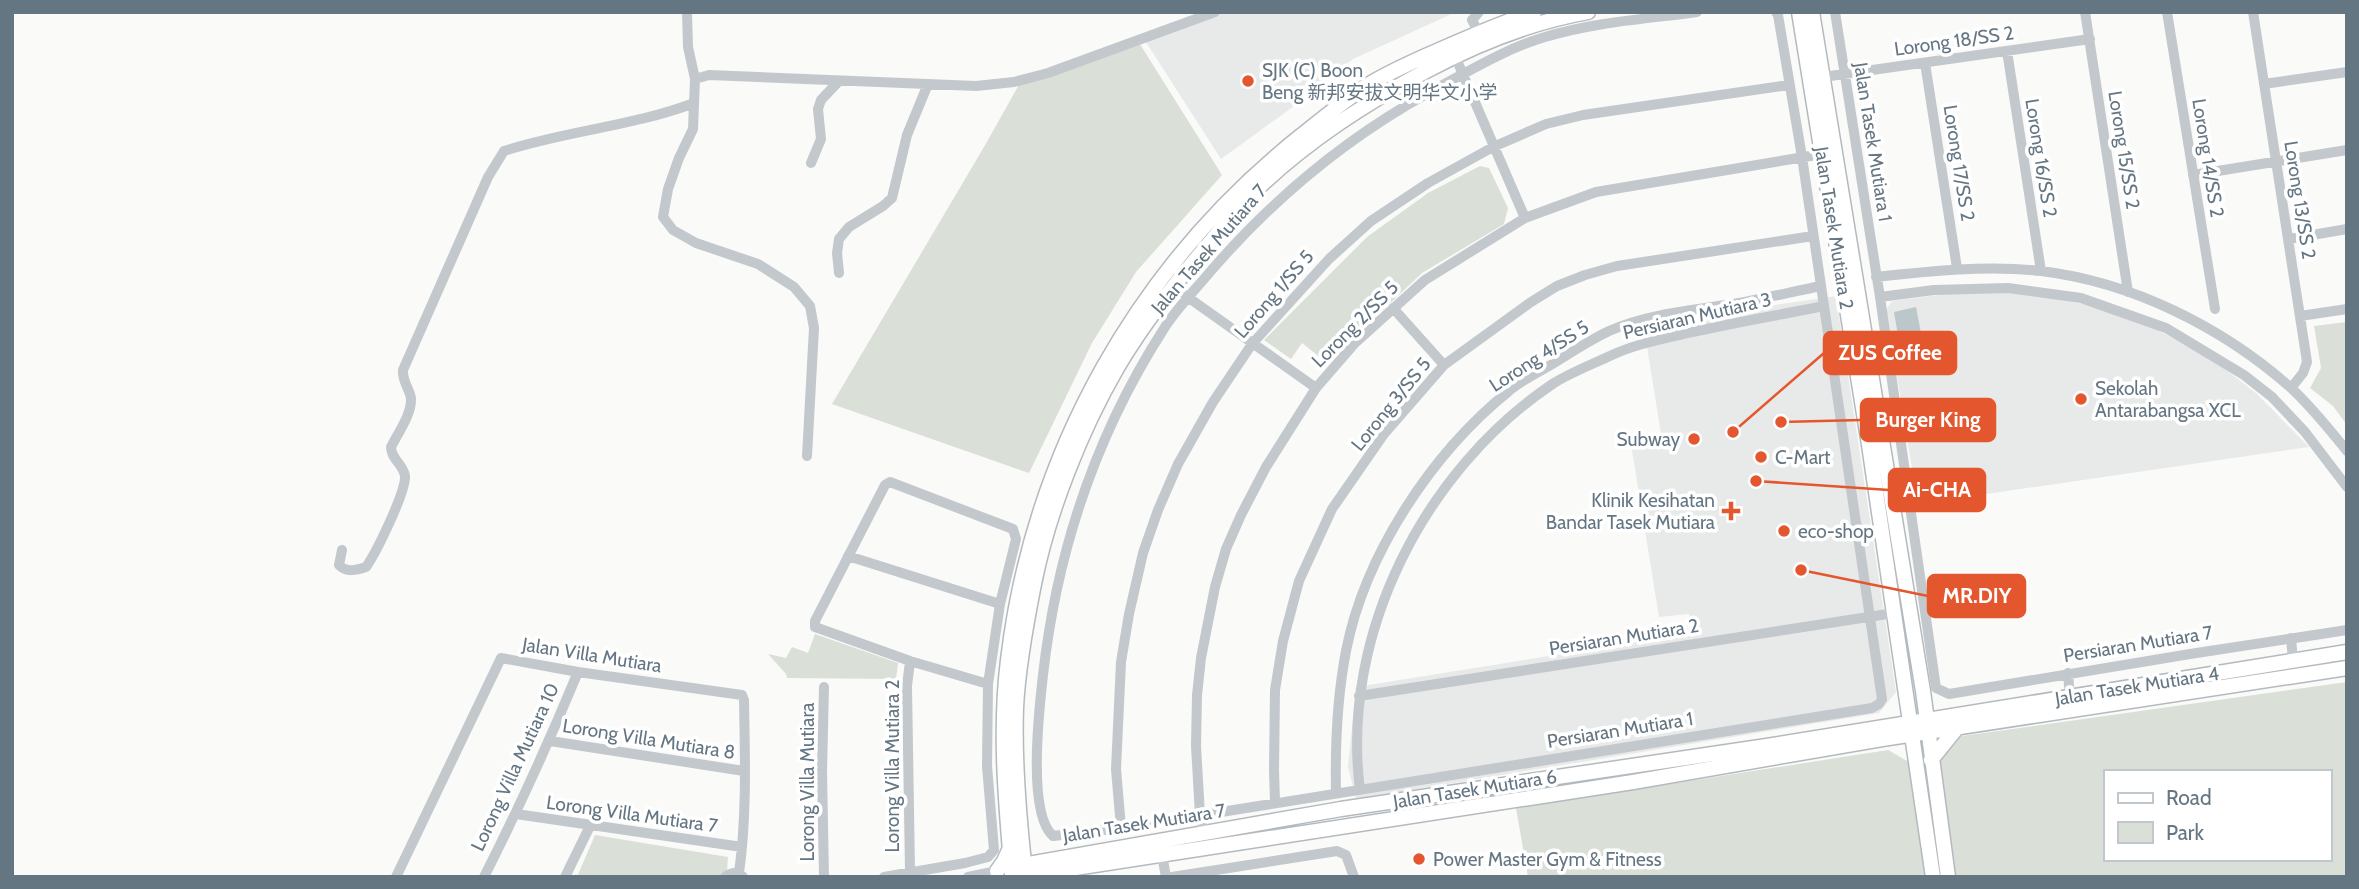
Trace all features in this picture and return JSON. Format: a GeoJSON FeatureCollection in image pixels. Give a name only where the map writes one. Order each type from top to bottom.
{"type":"FeatureCollection","features":[{"type":"Feature","properties":{"kind":"street"},"geometry":{"type":"LineString","coordinates":[[687,12],[688,47],[695,79],[693,129],[668,189],[663,217],[673,230],[696,243],[758,264],[794,287],[810,306],[814,328],[807,456]]}},
{"type":"Feature","properties":{"kind":"street"},"geometry":{"type":"LineString","coordinates":[[695,79],[709,75],[976,86],[1014,82],[1048,73],[1215,12]]}},
{"type":"Feature","properties":{"kind":"street"},"geometry":{"type":"LineString","coordinates":[[1479,12],[1472,20],[1479,33]]}},
{"type":"Feature","properties":{"kind":"street","name":"Jalan Tasek Mutiara 7"},"geometry":{"type":"LineString","coordinates":[[1010,874],[1005,727],[1007,664],[1018,599],[1029,548],[1049,488],[1075,420],[1113,348],[1159,281],[1223,204],[1284,149],[1366,86],[1479,33],[1534,12]]}},
{"type":"Feature","properties":{"kind":"street","name":"Jalan Tasek Mutiara 7"},"geometry":{"type":"LineString","coordinates":[[1010,874],[1021,824],[1016,707],[1034,582],[1068,471],[1112,378],[1140,332],[1172,286],[1256,190],[1293,158],[1373,99],[1455,55],[1525,26],[1588,12]]}},
{"type":"Feature","properties":{"kind":"street","name":"Jalan Tasek Mutiara 7"},"geometry":{"type":"LineString","coordinates":[[1360,790],[1121,828],[1054,836],[1046,830],[1038,794],[1038,723],[1045,654],[1057,586],[1081,500],[1097,457],[1140,368],[1167,324],[1271,206],[1314,169],[1394,112],[1514,49],[1546,37],[1611,23],[1697,12]]}},
{"type":"Feature","properties":{"kind":"street"},"geometry":{"type":"LineString","coordinates":[[1776,12],[1779,15],[1802,157],[1871,616]]}},
{"type":"Feature","properties":{"kind":"street","name":"Jalan Tasek Mutiara 1"},"geometry":{"type":"LineString","coordinates":[[1835,12],[1880,297],[1914,538],[1929,690]]}},
{"type":"Feature","properties":{"kind":"street","name":"Lorong 15/SS 2"},"geometry":{"type":"LineString","coordinates":[[2085,12],[2128,292]]}},
{"type":"Feature","properties":{"kind":"street","name":"Lorong 14/SS 2"},"geometry":{"type":"LineString","coordinates":[[2167,12],[2215,309]]}},
{"type":"Feature","properties":{"kind":"street","name":"Lorong 13/SS 2"},"geometry":{"type":"LineString","coordinates":[[2253,12],[2307,362],[2303,373],[2291,388]]}},
{"type":"Feature","properties":{"kind":"street","name":"Jalan Tasek Mutiara 2"},"geometry":{"type":"LineString","coordinates":[[1802,13],[1823,77],[1871,420],[1906,701],[1933,877]]}},
{"type":"Feature","properties":{"kind":"street","name":"Jalan Tasek Mutiara 2"},"geometry":{"type":"LineString","coordinates":[[1802,13],[1822,154],[1871,420],[1929,690],[1927,727],[1948,877]]}},
{"type":"Feature","properties":{"kind":"street","name":"Lorong 18/SS 2"},"geometry":{"type":"LineString","coordinates":[[1823,77],[2090,39]]}},
{"type":"Feature","properties":{"kind":"street","name":"Lorong 16/SS 2"},"geometry":{"type":"LineString","coordinates":[[2007,51],[2041,271]]}},
{"type":"Feature","properties":{"kind":"street"},"geometry":{"type":"LineString","coordinates":[[1455,55],[1525,218]]}},
{"type":"Feature","properties":{"kind":"street","name":"Lorong 17/SS 2"},"geometry":{"type":"LineString","coordinates":[[1925,62],[1957,268]]}},
{"type":"Feature","properties":{"kind":"street"},"geometry":{"type":"LineString","coordinates":[[2264,84],[2347,72]]}},
{"type":"Feature","properties":{"kind":"street"},"geometry":{"type":"LineString","coordinates":[[811,163],[821,139],[818,110],[821,100],[839,81]]}},
{"type":"Feature","properties":{"kind":"street"},"geometry":{"type":"LineString","coordinates":[[839,273],[839,239],[849,227],[892,198],[907,135],[928,84]]}},
{"type":"Feature","properties":{"kind":"street","name":"Lorong 1/SS 5"},"geometry":{"type":"LineString","coordinates":[[1121,828],[1116,769],[1121,662],[1143,554],[1158,510],[1178,464],[1213,402],[1252,344],[1329,258],[1371,220],[1428,183],[1493,147],[1546,124],[1583,115],[1789,85]]}},
{"type":"Feature","properties":{"kind":"street"},"geometry":{"type":"LineString","coordinates":[[342,551],[339,565],[342,569],[366,567],[404,487],[403,470],[391,453],[391,447],[410,410],[411,397],[402,379],[403,370],[488,177],[504,151],[671,112],[694,103]]}},
{"type":"Feature","properties":{"kind":"street"},"geometry":{"type":"LineString","coordinates":[[2193,176],[2347,150]]}},
{"type":"Feature","properties":{"kind":"street","name":"Lorong 2/SS 5"},"geometry":{"type":"LineString","coordinates":[[1203,834],[1196,746],[1197,695],[1215,587],[1226,549],[1266,467],[1317,388],[1356,343],[1426,280],[1525,218],[1596,192],[1822,154]]}},
{"type":"Feature","properties":{"kind":"street"},"geometry":{"type":"LineString","coordinates":[[2288,239],[2347,229]]}},
{"type":"Feature","properties":{"kind":"street","name":"Lorong 3/SS 5"},"geometry":{"type":"LineString","coordinates":[[1275,802],[1275,690],[1283,641],[1299,581],[1332,509],[1384,434],[1444,366],[1531,302],[1557,286],[1585,275],[1617,266],[1813,236]]}},
{"type":"Feature","properties":{"kind":"street"},"geometry":{"type":"LineString","coordinates":[[1876,276],[1957,268],[2041,271],[2128,292],[2174,311],[2237,345],[2291,388],[2347,451]]}},
{"type":"Feature","properties":{"kind":"street"},"geometry":{"type":"LineString","coordinates":[[1172,286],[1317,388]]}},
{"type":"Feature","properties":{"kind":"street","name":"Lorong 4/SS 5"},"geometry":{"type":"LineString","coordinates":[[1336,793],[1339,697],[1346,649],[1363,595],[1389,535],[1420,487],[1458,437],[1510,390],[1609,331],[1692,309],[1733,304],[1821,286]]}},
{"type":"Feature","properties":{"kind":"street"},"geometry":{"type":"LineString","coordinates":[[1880,297],[1934,290],[2008,288],[2081,298],[2166,328],[2244,375],[2272,397],[2305,432],[2347,487]]}},
{"type":"Feature","properties":{"kind":"street","name":"Persiaran Mutiara 3"},"geometry":{"type":"LineString","coordinates":[[1360,790],[1356,743],[1359,696],[1385,597],[1408,547],[1431,508],[1467,461],[1514,413],[1556,382],[1614,354],[1639,345],[1717,327],[1824,306]]}},
{"type":"Feature","properties":{"kind":"street"},"geometry":{"type":"LineString","coordinates":[[1393,308],[1444,366]]}},
{"type":"Feature","properties":{"kind":"street"},"geometry":{"type":"LineString","coordinates":[[2300,316],[2347,309]]}},
{"type":"Feature","properties":{"kind":"street"},"geometry":{"type":"LineString","coordinates":[[884,877],[965,863],[988,857],[994,850],[987,766],[988,684],[1000,604],[1016,539],[1013,529],[890,482],[885,485],[848,556],[815,621],[815,627],[910,661],[988,684]]}},
{"type":"Feature","properties":{"kind":"street"},"geometry":{"type":"LineString","coordinates":[[1897,541],[1914,538]]}},
{"type":"Feature","properties":{"kind":"street"},"geometry":{"type":"LineString","coordinates":[[848,556],[1000,604]]}},
{"type":"Feature","properties":{"kind":"street","name":"Persiaran Mutiara 2"},"geometry":{"type":"LineString","coordinates":[[1359,696],[1894,613]]}},
{"type":"Feature","properties":{"kind":"street","name":"Persiaran Mutiara 1"},"geometry":{"type":"LineString","coordinates":[[1360,790],[1872,708],[1882,699],[1871,616]]}},
{"type":"Feature","properties":{"kind":"street","name":"Persiaran Mutiara 7"},"geometry":{"type":"LineString","coordinates":[[1929,690],[1949,694],[2347,630]]}},
{"type":"Feature","properties":{"kind":"street"},"geometry":{"type":"LineString","coordinates":[[2291,638],[2293,660]]}},
{"type":"Feature","properties":{"kind":"street","name":"Jalan Tasek Mutiara 4"},"geometry":{"type":"LineString","coordinates":[[1927,727],[2070,697],[2347,652]]}},
{"type":"Feature","properties":{"kind":"street","name":"Jalan Villa Mutiara"},"geometry":{"type":"LineString","coordinates":[[396,877],[501,658],[578,672],[742,695],[744,771],[741,875]]}},
{"type":"Feature","properties":{"kind":"street","name":"Lorong Villa Mutiara 2"},"geometry":{"type":"LineString","coordinates":[[910,661],[907,686],[910,871]]}},
{"type":"Feature","properties":{"kind":"street","name":"Jalan Tasek Mutiara 4"},"geometry":{"type":"LineString","coordinates":[[1954,722],[2190,694],[2347,668]]}},
{"type":"Feature","properties":{"kind":"street","name":"Lorong Villa Mutiara 10"},"geometry":{"type":"LineString","coordinates":[[484,877],[550,741],[578,672]]}},
{"type":"Feature","properties":{"kind":"street"},"geometry":{"type":"LineString","coordinates":[[2068,673],[2070,697]]}},
{"type":"Feature","properties":{"kind":"street"},"geometry":{"type":"LineString","coordinates":[[2188,677],[2190,694]]}},
{"type":"Feature","properties":{"kind":"street","name":"Lorong Villa Mutiara"},"geometry":{"type":"LineString","coordinates":[[824,687],[824,877]]}},
{"type":"Feature","properties":{"kind":"street"},"geometry":{"type":"LineString","coordinates":[[1929,690],[1935,708],[1954,722],[1931,760]]}},
{"type":"Feature","properties":{"kind":"street"},"geometry":{"type":"LineString","coordinates":[[1906,701],[1885,733],[1915,760]]}},
{"type":"Feature","properties":{"kind":"street"},"geometry":{"type":"LineString","coordinates":[[1757,727],[1760,747]]}},
{"type":"Feature","properties":{"kind":"street","name":"Jalan Tasek Mutiara 6"},"geometry":{"type":"LineString","coordinates":[[1010,874],[1162,855],[1633,782],[1927,727]]}},
{"type":"Feature","properties":{"kind":"street","name":"Jalan Tasek Mutiara 6"},"geometry":{"type":"LineString","coordinates":[[1054,869],[1203,834],[1341,809],[1631,765],[1885,733]]}},
{"type":"Feature","properties":{"kind":"street","name":"Lorong Villa Mutiara 8"},"geometry":{"type":"LineString","coordinates":[[550,741],[744,771]]}},
{"type":"Feature","properties":{"kind":"street"},"geometry":{"type":"LineString","coordinates":[[1631,765],[1633,782]]}},
{"type":"Feature","properties":{"kind":"street"},"geometry":{"type":"LineString","coordinates":[[1497,767],[1499,785]]}},
{"type":"Feature","properties":{"kind":"street","name":"Lorong Villa Mutiara 7"},"geometry":{"type":"LineString","coordinates":[[516,814],[742,847]]}},
{"type":"Feature","properties":{"kind":"street"},"geometry":{"type":"LineString","coordinates":[[1021,824],[1027,842],[1054,869]]}},
{"type":"Feature","properties":{"kind":"street"},"geometry":{"type":"LineString","coordinates":[[565,877],[590,826]]}},
{"type":"Feature","properties":{"kind":"street"},"geometry":{"type":"LineString","coordinates":[[1172,877],[1337,851],[1346,855],[1354,877]]}},
{"type":"Feature","properties":{"kind":"street"},"geometry":{"type":"LineString","coordinates":[[1162,855],[1166,877]]}},
{"type":"Feature","properties":{"kind":"street"},"geometry":{"type":"LineString","coordinates":[[725,877],[730,874],[741,875]]}},
{"type":"Feature","properties":{"kind":"street"},"geometry":{"type":"LineString","coordinates":[[968,877],[1010,874]]}},
{"type":"Feature","properties":{"kind":"shaded area","name":"SJK (C) Boon Beng 新邦安拔文明华文小学"},"geometry":{"type":"Polygon","coordinates":[[[1221,12],[1456,12],[1353,59],[1221,159],[1144,39],[1221,12]]]}},
{"type":"Feature","properties":{"kind":"shaded area","name":"Sekolah Antarabangsa XCL"},"geometry":{"type":"Polygon","coordinates":[[[1962,292],[2051,298],[2093,306],[2154,328],[2215,361],[2257,394],[2309,447],[1918,504],[1886,310],[1892,301],[1962,292]]]}},
{"type":"Feature","properties":{"kind":"shaded area"},"geometry":{"type":"Polygon","coordinates":[[[1836,296],[1896,692],[1879,713],[1356,799],[1348,767],[1356,687],[1692,633],[1689,614],[1659,617],[1630,438],[1661,434],[1644,328],[1687,318],[1836,296]]]}},
{"type":"Feature","properties":{"kind":"shaded area"},"geometry":{"type":"Polygon","coordinates":[[[1916,307],[1924,349],[1901,353],[1894,312],[1916,307]]]}},
{"type":"Feature","properties":{"kind":"green space"},"geometry":{"type":"Polygon","coordinates":[[[1138,41],[1222,175],[1136,272],[1092,343],[1029,473],[832,404],[1020,83],[1138,41]]]}},
{"type":"Feature","properties":{"kind":"green space"},"geometry":{"type":"Polygon","coordinates":[[[1480,166],[1489,168],[1508,208],[1504,224],[1422,273],[1327,363],[1302,343],[1291,359],[1264,340],[1367,237],[1428,193],[1480,166]]]}},
{"type":"Feature","properties":{"kind":"green space"},"geometry":{"type":"Polygon","coordinates":[[[2347,322],[2347,425],[2333,406],[2310,388],[2321,368],[2314,326],[2347,322]]]}},
{"type":"Feature","properties":{"kind":"green space"},"geometry":{"type":"Polygon","coordinates":[[[815,634],[898,663],[896,679],[787,678],[768,654],[786,658],[792,647],[808,653],[815,634]]]}},
{"type":"Feature","properties":{"kind":"green space"},"geometry":{"type":"Polygon","coordinates":[[[2347,682],[2347,877],[1956,877],[1939,760],[1955,737],[2347,682]]]}},
{"type":"Feature","properties":{"kind":"green space"},"geometry":{"type":"Polygon","coordinates":[[[1888,750],[1909,762],[1926,877],[1528,877],[1516,808],[1888,750]]]}},
{"type":"Feature","properties":{"kind":"green space"},"geometry":{"type":"Polygon","coordinates":[[[595,835],[728,857],[727,871],[717,877],[577,877],[595,835]]]}},
{"type":"Feature","properties":{"kind":"place","name":"SJK (C) Boon Beng 新邦安拔文明华文小学"},"geometry":{"type":"Point","coordinates":[1248,81]}},
{"type":"Feature","properties":{"kind":"place","name":"Sekolah Antarabangsa XCL"},"geometry":{"type":"Point","coordinates":[2081,399]}},
{"type":"Feature","properties":{"kind":"place","name":"Burger King"},"geometry":{"type":"Point","coordinates":[1781,422]}},
{"type":"Feature","properties":{"kind":"place","name":"ZUS Coffee"},"geometry":{"type":"Point","coordinates":[1733,432]}},
{"type":"Feature","properties":{"kind":"place","name":"Subway"},"geometry":{"type":"Point","coordinates":[1694,439]}},
{"type":"Feature","properties":{"kind":"place","name":"C-Mart"},"geometry":{"type":"Point","coordinates":[1761,457]}},
{"type":"Feature","properties":{"kind":"place","name":"Ai-CHA"},"geometry":{"type":"Point","coordinates":[1756,481]}},
{"type":"Feature","properties":{"kind":"place","name":"Klinik Kesihatan Bandar Tasek Mutiara"},"geometry":{"type":"Point","coordinates":[1731,511]}},
{"type":"Feature","properties":{"kind":"place","name":"eco-shop"},"geometry":{"type":"Point","coordinates":[1784,531]}},
{"type":"Feature","properties":{"kind":"place","name":"MR.DIY"},"geometry":{"type":"Point","coordinates":[1801,570]}},
{"type":"Feature","properties":{"kind":"place","name":"Power Master Gym & Fitness"},"geometry":{"type":"Point","coordinates":[1419,859]}}]}
